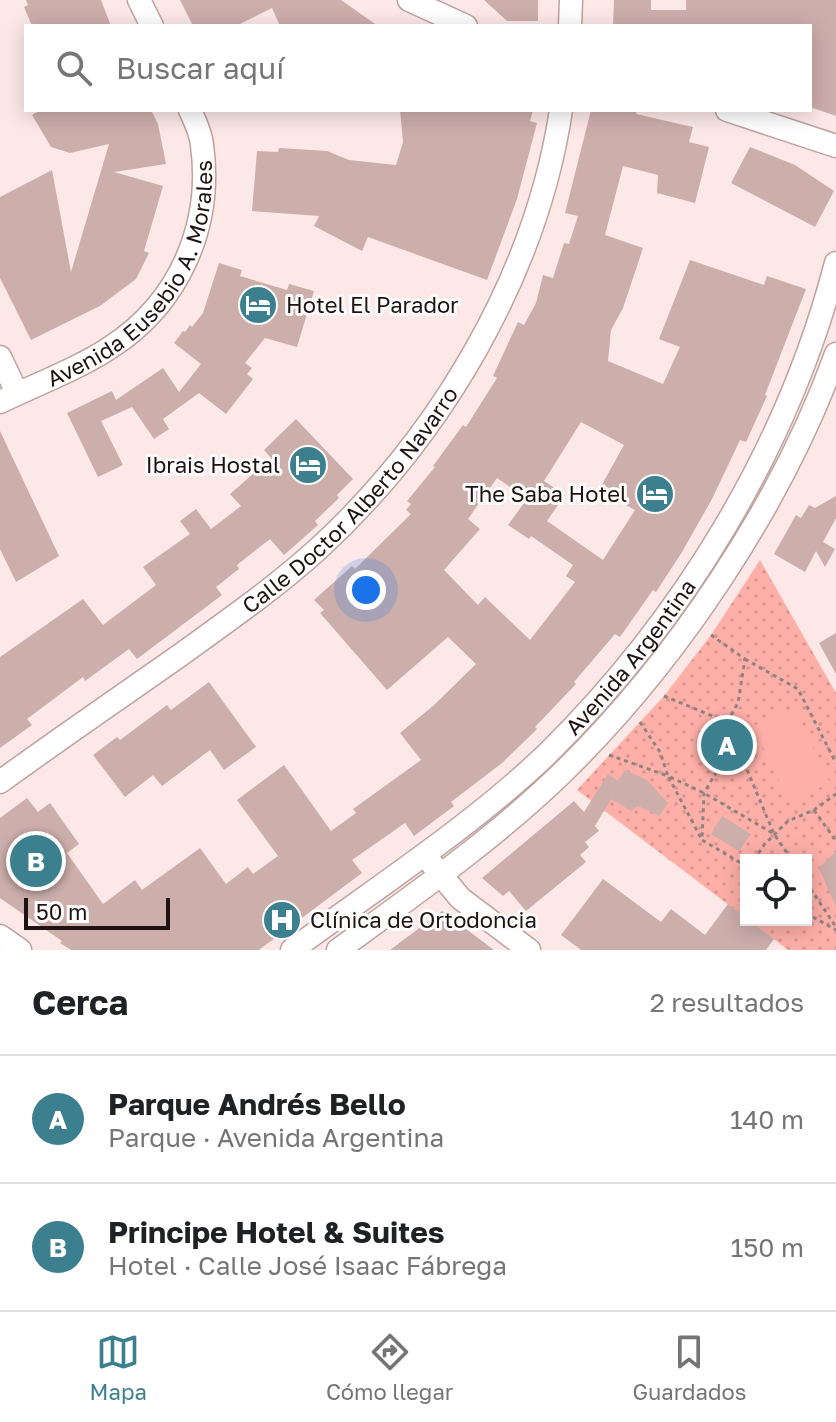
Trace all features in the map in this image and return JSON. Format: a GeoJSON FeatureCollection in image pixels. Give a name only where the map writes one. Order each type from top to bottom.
{"type":"FeatureCollection","features":[{"type":"Feature","properties":{"kind":"street"},"geometry":{"type":"LineString","coordinates":[[139,0],[151,24]]}},
{"type":"Feature","properties":{"kind":"street"},"geometry":{"type":"LineString","coordinates":[[409,0],[462,24]]}},
{"type":"Feature","properties":{"kind":"street"},"geometry":{"type":"LineString","coordinates":[[570,24],[571,0]]}},
{"type":"Feature","properties":{"kind":"street","name":"Avenida Eusebio A. Morales"},"geometry":{"type":"LineString","coordinates":[[9,397],[109,349],[140,325],[168,296],[185,267],[197,230],[205,187],[202,142],[191,112]]}},
{"type":"Feature","properties":{"kind":"street","name":"Calle Doctor Alberto Navarro"},"geometry":{"type":"LineString","coordinates":[[0,782],[243,610],[326,541],[366,503],[408,454],[473,357],[506,290],[537,208],[556,144],[561,112]]}},
{"type":"Feature","properties":{"kind":"street"},"geometry":{"type":"LineString","coordinates":[[733,112],[836,146]]}},
{"type":"Feature","properties":{"kind":"street","name":"Avenida Argentina"},"geometry":{"type":"LineString","coordinates":[[292,950],[505,791],[595,704],[642,649],[722,532],[749,485],[795,387],[836,263]]}},
{"type":"Feature","properties":{"kind":"street"},"geometry":{"type":"LineString","coordinates":[[808,351],[835,357]]}},
{"type":"Feature","properties":{"kind":"street"},"geometry":{"type":"LineString","coordinates":[[0,357],[9,397]]}},
{"type":"Feature","properties":{"kind":"street","name":"Avenida Argentina"},"geometry":{"type":"LineString","coordinates":[[338,950],[483,842],[562,773],[651,674],[734,559],[831,385],[835,357]]}},
{"type":"Feature","properties":{"kind":"street"},"geometry":{"type":"LineString","coordinates":[[425,853],[460,898],[529,950]]}},
{"type":"Feature","properties":{"kind":"street"},"geometry":{"type":"LineString","coordinates":[[0,936],[20,950]]}},
{"type":"Feature","properties":{"kind":"path"},"geometry":{"type":"LineString","coordinates":[[711,635],[745,659],[798,689],[836,763]]}},
{"type":"Feature","properties":{"kind":"path"},"geometry":{"type":"LineString","coordinates":[[702,840],[704,793],[724,759],[727,722],[738,703],[745,659]]}},
{"type":"Feature","properties":{"kind":"path"},"geometry":{"type":"LineString","coordinates":[[664,696],[727,722],[774,834],[788,854]]}},
{"type":"Feature","properties":{"kind":"path"},"geometry":{"type":"LineString","coordinates":[[640,722],[660,752],[668,776],[702,840],[740,862]]}},
{"type":"Feature","properties":{"kind":"path"},"geometry":{"type":"LineString","coordinates":[[609,755],[668,776],[704,793],[774,834]]}},
{"type":"Feature","properties":{"kind":"path"},"geometry":{"type":"LineString","coordinates":[[759,854],[788,821],[814,810],[836,794]]}},
{"type":"Feature","properties":{"kind":"path"},"geometry":{"type":"LineString","coordinates":[[814,810],[836,841]]}},
{"type":"Feature","properties":{"kind":"path"},"geometry":{"type":"LineString","coordinates":[[812,891],[836,929]]}},
{"type":"Feature","properties":{"kind":"path"},"geometry":{"type":"LineString","coordinates":[[812,916],[836,929]]}},
{"type":"Feature","properties":{"kind":"shaded area"},"geometry":{"type":"Polygon","coordinates":[[[760,560],[836,693],[836,950],[788,950],[757,926],[812,926],[812,854],[740,854],[740,913],[577,790],[664,696],[711,635],[760,560]]]}},
{"type":"Feature","properties":{"kind":"shaded area"},"geometry":{"type":"Polygon","coordinates":[[[794,707],[830,783],[789,802],[753,726],[794,707]]]}},
{"type":"Feature","properties":{"kind":"building"},"geometry":{"type":"Polygon","coordinates":[[[26,0],[101,0],[110,24],[31,24],[24,7],[28,5],[26,0]]]}},
{"type":"Feature","properties":{"kind":"building"},"geometry":{"type":"Polygon","coordinates":[[[180,0],[341,0],[375,24],[279,24],[272,8],[240,24],[192,24],[180,0]]]}},
{"type":"Feature","properties":{"kind":"building"},"geometry":{"type":"Polygon","coordinates":[[[484,0],[538,0],[538,21],[507,21],[484,0]]]}},
{"type":"Feature","properties":{"kind":"building"},"geometry":{"type":"Polygon","coordinates":[[[614,0],[651,0],[651,10],[686,10],[686,0],[836,0],[836,116],[812,108],[812,24],[613,24],[614,0]]]}},
{"type":"Feature","properties":{"kind":"building"},"geometry":{"type":"Polygon","coordinates":[[[37,112],[152,112],[158,124],[166,164],[114,172],[163,186],[144,251],[149,253],[136,279],[100,306],[31,340],[0,278],[0,197],[52,170],[71,272],[109,144],[70,153],[51,147],[32,115],[37,112]]]}},
{"type":"Feature","properties":{"kind":"building"},"geometry":{"type":"Polygon","coordinates":[[[400,112],[532,112],[530,121],[537,123],[517,199],[487,280],[368,237],[362,251],[314,226],[319,216],[252,211],[257,151],[278,152],[279,148],[327,151],[349,160],[396,165],[403,142],[400,112]]]}},
{"type":"Feature","properties":{"kind":"building"},"geometry":{"type":"Polygon","coordinates":[[[590,112],[636,112],[693,127],[689,142],[709,147],[695,203],[657,193],[658,175],[623,166],[605,235],[643,248],[623,308],[611,330],[608,361],[663,384],[680,347],[659,339],[690,260],[764,285],[767,276],[806,289],[767,396],[746,442],[740,440],[682,552],[656,592],[653,590],[620,637],[615,634],[574,682],[576,684],[535,727],[537,729],[502,763],[451,802],[454,806],[414,836],[405,823],[352,860],[362,873],[259,950],[71,950],[0,898],[0,818],[27,798],[38,812],[50,803],[79,844],[67,853],[103,904],[135,880],[142,890],[200,848],[226,884],[248,867],[253,874],[278,856],[237,800],[284,765],[331,831],[356,813],[353,809],[421,760],[400,733],[476,664],[448,637],[387,690],[320,613],[324,610],[314,600],[352,566],[355,569],[411,514],[406,510],[411,504],[407,501],[463,425],[466,427],[497,378],[493,376],[518,322],[524,325],[536,303],[543,275],[553,278],[564,243],[569,244],[578,216],[565,213],[590,112]],[[581,422],[544,481],[565,495],[547,521],[603,560],[635,510],[599,490],[624,445],[581,422]],[[497,478],[468,519],[480,529],[444,570],[478,605],[485,597],[530,640],[575,582],[566,576],[573,565],[531,536],[529,539],[508,525],[527,499],[497,478]]]}},
{"type":"Feature","properties":{"kind":"building"},"geometry":{"type":"Polygon","coordinates":[[[750,147],[795,165],[834,191],[815,227],[731,183],[750,147]]]}},
{"type":"Feature","properties":{"kind":"building"},"geometry":{"type":"Polygon","coordinates":[[[219,263],[242,270],[240,276],[287,290],[289,284],[314,291],[297,347],[265,338],[245,363],[252,368],[247,374],[253,379],[226,414],[199,393],[163,419],[169,429],[154,439],[132,407],[101,421],[123,465],[98,477],[67,413],[112,391],[116,400],[163,368],[179,392],[201,364],[174,343],[203,313],[219,263]]]}},
{"type":"Feature","properties":{"kind":"building"},"geometry":{"type":"Polygon","coordinates":[[[296,419],[353,479],[315,521],[318,525],[284,555],[270,539],[237,565],[239,569],[216,587],[222,595],[137,659],[129,649],[85,681],[83,677],[27,719],[32,725],[0,748],[0,657],[83,599],[103,625],[156,585],[143,567],[190,534],[180,521],[196,509],[211,529],[241,506],[230,494],[271,458],[264,450],[296,419]]]}},
{"type":"Feature","properties":{"kind":"building"},"geometry":{"type":"Polygon","coordinates":[[[0,431],[59,556],[16,582],[0,549],[0,431]]]}},
{"type":"Feature","properties":{"kind":"building"},"geometry":{"type":"Polygon","coordinates":[[[836,496],[836,518],[823,542],[835,549],[825,567],[816,551],[805,572],[774,554],[796,515],[801,518],[809,505],[815,508],[836,496]]]}},
{"type":"Feature","properties":{"kind":"building"},"geometry":{"type":"Polygon","coordinates":[[[836,633],[836,674],[819,643],[836,633]]]}},
{"type":"Feature","properties":{"kind":"building"},"geometry":{"type":"Polygon","coordinates":[[[209,682],[256,747],[224,770],[210,750],[162,786],[153,775],[125,797],[93,755],[117,737],[120,740],[167,705],[171,710],[209,682]]]}},
{"type":"Feature","properties":{"kind":"building"},"geometry":{"type":"Polygon","coordinates":[[[625,770],[647,780],[668,803],[659,816],[638,806],[631,811],[611,799],[595,826],[599,831],[585,842],[589,847],[580,855],[586,862],[526,911],[509,891],[503,896],[482,878],[574,801],[584,812],[608,774],[618,781],[625,770]]]}},
{"type":"Feature","properties":{"kind":"building"},"geometry":{"type":"Polygon","coordinates":[[[722,816],[751,834],[739,851],[711,834],[722,816]]]}},
{"type":"Feature","properties":{"kind":"building"},"geometry":{"type":"Polygon","coordinates":[[[836,851],[836,907],[819,868],[836,851]]]}},
{"type":"Feature","properties":{"kind":"building"},"geometry":{"type":"Polygon","coordinates":[[[603,879],[661,922],[671,909],[705,935],[728,904],[740,913],[740,926],[757,926],[774,939],[766,950],[581,950],[561,935],[603,879]]]}},
{"type":"Feature","properties":{"kind":"building"},"geometry":{"type":"Polygon","coordinates":[[[442,911],[494,950],[390,950],[442,911]]]}},
{"type":"Feature","properties":{"kind":"place","name":"Hotel El Parador"},"geometry":{"type":"Point","coordinates":[258,305]}},
{"type":"Feature","properties":{"kind":"place","name":"Ibrais Hostal"},"geometry":{"type":"Point","coordinates":[308,465]}},
{"type":"Feature","properties":{"kind":"place","name":"The Saba Hotel"},"geometry":{"type":"Point","coordinates":[655,494]}},
{"type":"Feature","properties":{"kind":"place","name":"Parque Andrés Bello"},"geometry":{"type":"Point","coordinates":[727,745]}},
{"type":"Feature","properties":{"kind":"place","name":"Principe Hotel & Suites"},"geometry":{"type":"Point","coordinates":[36,861]}},
{"type":"Feature","properties":{"kind":"place","name":"Clínica de Ortodoncia"},"geometry":{"type":"Point","coordinates":[282,920]}}]}
